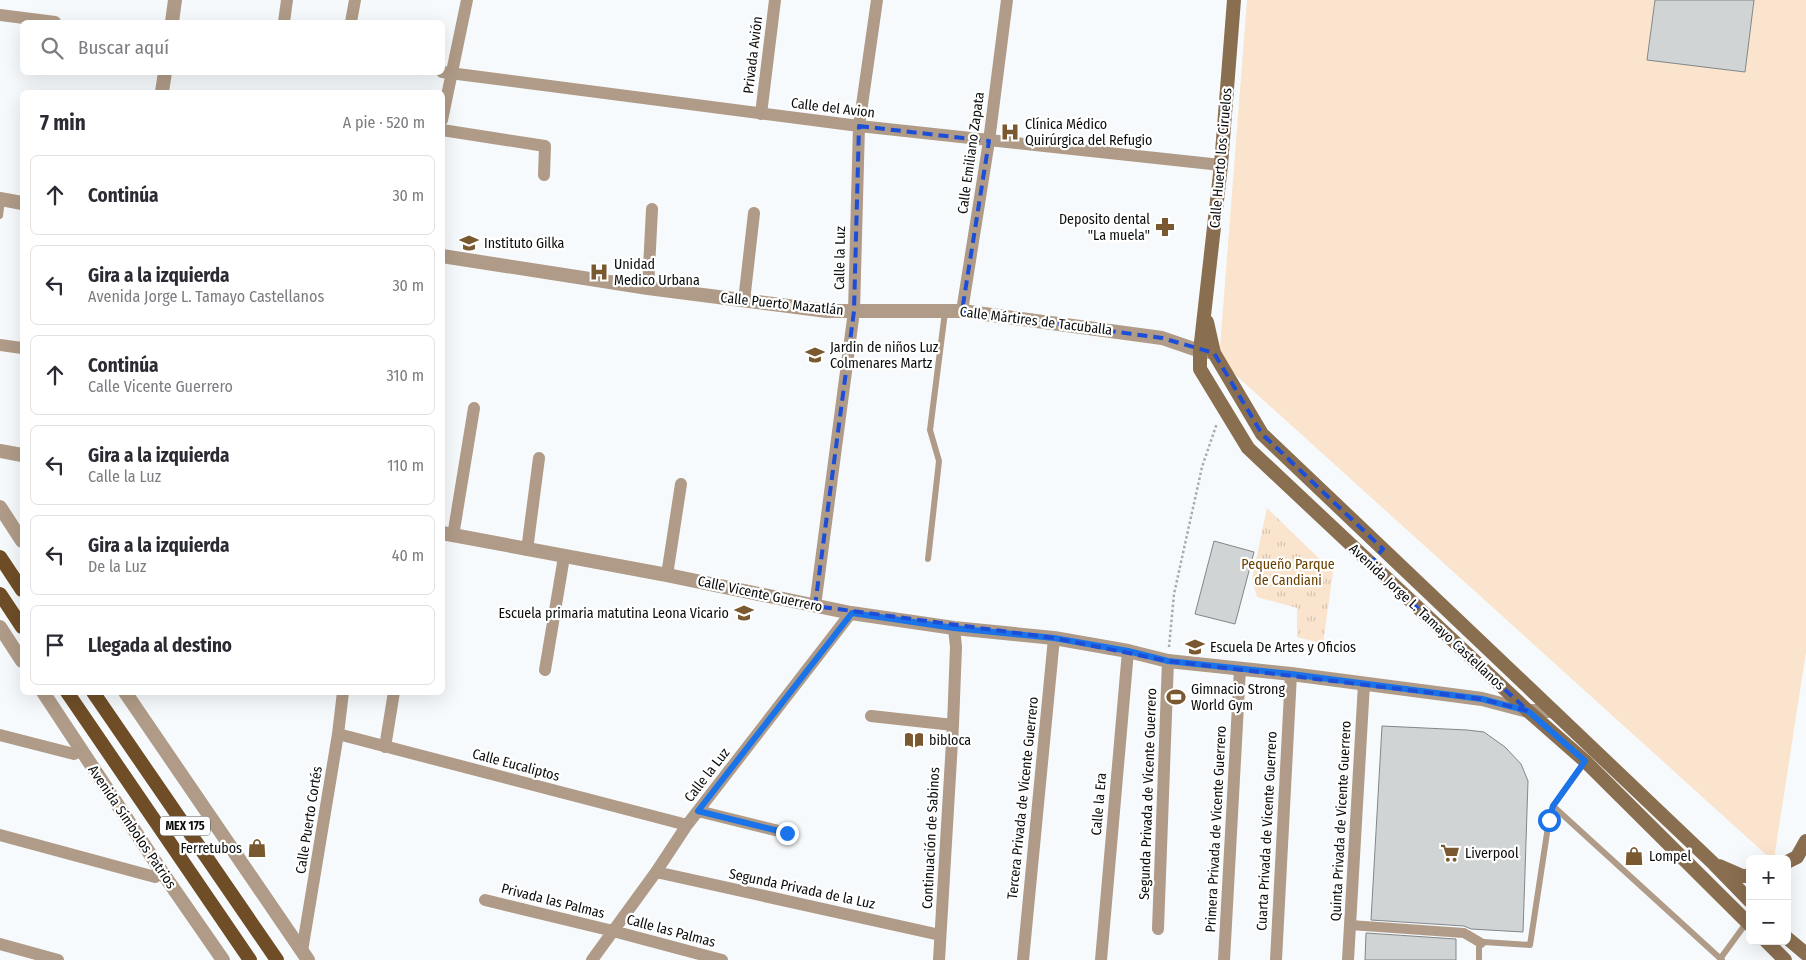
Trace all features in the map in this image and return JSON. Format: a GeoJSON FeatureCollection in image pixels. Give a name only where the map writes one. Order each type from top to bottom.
{"type":"FeatureCollection","features":[{"type":"Feature","properties":{"kind":"main road","name":"Calle Huerto los Ciruelos"},"geometry":{"type":"LineString","coordinates":[[1200,351],[1221,165],[1234,0]]}},
{"type":"Feature","properties":{"kind":"main road","name":"Calle Huerto los Ciruelos"},"geometry":{"type":"LineString","coordinates":[[1205,315],[1214,353]]}},
{"type":"Feature","properties":{"kind":"main road","name":"Avenida Jorge L. Tamayo Castellanos"},"geometry":{"type":"LineString","coordinates":[[1200,351],[1200,369],[1248,448],[1528,711],[1585,761],[1746,919]]}},
{"type":"Feature","properties":{"kind":"main road","name":"Avenida Jorge L. Tamayo Castellanos"},"geometry":{"type":"LineString","coordinates":[[1214,353],[1262,434],[1714,864],[1749,900]]}},
{"type":"Feature","properties":{"kind":"main road"},"geometry":{"type":"LineString","coordinates":[[0,557],[20,587]]}},
{"type":"Feature","properties":{"kind":"main road"},"geometry":{"type":"LineString","coordinates":[[0,594],[20,624]]}},
{"type":"Feature","properties":{"kind":"main road","name":"Avenida Símbolos Patrios"},"geometry":{"type":"LineString","coordinates":[[69,695],[250,960]]}},
{"type":"Feature","properties":{"kind":"main road","name":"MEX 175"},"geometry":{"type":"LineString","coordinates":[[95,695],[277,960]]}},
{"type":"Feature","properties":{"kind":"main road"},"geometry":{"type":"LineString","coordinates":[[1792,860],[1806,842]]}},
{"type":"Feature","properties":{"kind":"main road"},"geometry":{"type":"LineString","coordinates":[[1714,864],[1746,876]]}},
{"type":"Feature","properties":{"kind":"main road"},"geometry":{"type":"LineString","coordinates":[[1791,941],[1806,954]]}},
{"type":"Feature","properties":{"kind":"main road"},"geometry":{"type":"LineString","coordinates":[[1769,945],[1779,956]]}},
{"type":"Feature","properties":{"kind":"street"},"geometry":{"type":"LineString","coordinates":[[172,20],[175,0]]}},
{"type":"Feature","properties":{"kind":"street"},"geometry":{"type":"LineString","coordinates":[[284,20],[287,0]]}},
{"type":"Feature","properties":{"kind":"street"},"geometry":{"type":"LineString","coordinates":[[351,20],[355,0]]}},
{"type":"Feature","properties":{"kind":"street"},"geometry":{"type":"LineString","coordinates":[[445,96],[448,72],[467,0]]}},
{"type":"Feature","properties":{"kind":"street","name":"Privada Avión"},"geometry":{"type":"LineString","coordinates":[[761,114],[775,0]]}},
{"type":"Feature","properties":{"kind":"street","name":"Calle la Luz"},"geometry":{"type":"LineString","coordinates":[[815,606],[854,311],[858,126],[877,0]]}},
{"type":"Feature","properties":{"kind":"street","name":"Calle Emiliano Zapata"},"geometry":{"type":"LineString","coordinates":[[962,311],[989,141],[1007,0]]}},
{"type":"Feature","properties":{"kind":"street"},"geometry":{"type":"LineString","coordinates":[[0,15],[39,20]]}},
{"type":"Feature","properties":{"kind":"street","name":"Calle del Avion"},"geometry":{"type":"LineString","coordinates":[[448,72],[858,126],[1221,165]]}},
{"type":"Feature","properties":{"kind":"street"},"geometry":{"type":"LineString","coordinates":[[162,90],[164,75]]}},
{"type":"Feature","properties":{"kind":"street"},"geometry":{"type":"LineString","coordinates":[[445,130],[545,146],[544,175]]}},
{"type":"Feature","properties":{"kind":"street"},"geometry":{"type":"LineString","coordinates":[[1,200],[20,203]]}},
{"type":"Feature","properties":{"kind":"street"},"geometry":{"type":"LineString","coordinates":[[648,288],[652,209]]}},
{"type":"Feature","properties":{"kind":"street"},"geometry":{"type":"LineString","coordinates":[[744,301],[754,213]]}},
{"type":"Feature","properties":{"kind":"street","name":"Calle Puerto Mazatlán"},"geometry":{"type":"LineString","coordinates":[[445,256],[744,301],[827,311],[854,311]]}},
{"type":"Feature","properties":{"kind":"street","name":"Calle Mártires de Tacuballa"},"geometry":{"type":"LineString","coordinates":[[854,311],[962,311],[1162,338],[1200,351],[1214,353]]}},
{"type":"Feature","properties":{"kind":"street"},"geometry":{"type":"LineString","coordinates":[[0,345],[20,348]]}},
{"type":"Feature","properties":{"kind":"street"},"geometry":{"type":"LineString","coordinates":[[448,534],[474,408]]}},
{"type":"Feature","properties":{"kind":"street"},"geometry":{"type":"LineString","coordinates":[[0,451],[20,455]]}},
{"type":"Feature","properties":{"kind":"street"},"geometry":{"type":"LineString","coordinates":[[527,550],[539,458]]}},
{"type":"Feature","properties":{"kind":"street"},"geometry":{"type":"LineString","coordinates":[[666,575],[681,484]]}},
{"type":"Feature","properties":{"kind":"street"},"geometry":{"type":"LineString","coordinates":[[0,507],[18,529]]}},
{"type":"Feature","properties":{"kind":"street","name":"Calle Vicente Guerrero"},"geometry":{"type":"LineString","coordinates":[[448,534],[666,575],[852,613],[954,628],[1054,638],[1128,651],[1168,661],[1291,674],[1482,699],[1528,711],[1553,711]]}},
{"type":"Feature","properties":{"kind":"street"},"geometry":{"type":"LineString","coordinates":[[1370,564],[1383,549]]}},
{"type":"Feature","properties":{"kind":"street"},"geometry":{"type":"LineString","coordinates":[[545,670],[564,557]]}},
{"type":"Feature","properties":{"kind":"street","name":"Calle la Luz"},"geometry":{"type":"LineString","coordinates":[[592,960],[656,872],[687,825],[852,613]]}},
{"type":"Feature","properties":{"kind":"street"},"geometry":{"type":"LineString","coordinates":[[0,627],[20,658]]}},
{"type":"Feature","properties":{"kind":"street","name":"Continuación de Sabinos"},"geometry":{"type":"LineString","coordinates":[[939,960],[953,725],[956,647],[954,628]]}},
{"type":"Feature","properties":{"kind":"street","name":"Tercera Privada de Vicente Guerrero"},"geometry":{"type":"LineString","coordinates":[[1023,960],[1054,638]]}},
{"type":"Feature","properties":{"kind":"street","name":"Calle la Era"},"geometry":{"type":"LineString","coordinates":[[1101,960],[1128,651]]}},
{"type":"Feature","properties":{"kind":"street","name":"Segunda Privada de Vicente Guerrero"},"geometry":{"type":"LineString","coordinates":[[1158,929],[1168,661]]}},
{"type":"Feature","properties":{"kind":"street","name":"Primera Privada de Vicente Guerrero"},"geometry":{"type":"LineString","coordinates":[[1224,960],[1240,669]]}},
{"type":"Feature","properties":{"kind":"street","name":"Cuarta Privada de Vicente Guerrero"},"geometry":{"type":"LineString","coordinates":[[1276,960],[1291,674]]}},
{"type":"Feature","properties":{"kind":"street","name":"Quinta Privada de Vicente Guerrero"},"geometry":{"type":"LineString","coordinates":[[1348,960],[1364,684]]}},
{"type":"Feature","properties":{"kind":"street","name":"Avenida Símbolos Patrios"},"geometry":{"type":"LineString","coordinates":[[45,695],[162,872],[223,960]]}},
{"type":"Feature","properties":{"kind":"street"},"geometry":{"type":"LineString","coordinates":[[127,695],[305,956]]}},
{"type":"Feature","properties":{"kind":"street","name":"Calle Puerto Cortés"},"geometry":{"type":"LineString","coordinates":[[305,956],[343,695]]}},
{"type":"Feature","properties":{"kind":"street"},"geometry":{"type":"LineString","coordinates":[[385,747],[394,695]]}},
{"type":"Feature","properties":{"kind":"street"},"geometry":{"type":"LineString","coordinates":[[871,716],[953,725]]}},
{"type":"Feature","properties":{"kind":"street","name":"Calle Eucaliptos"},"geometry":{"type":"LineString","coordinates":[[338,734],[687,825]]}},
{"type":"Feature","properties":{"kind":"street"},"geometry":{"type":"LineString","coordinates":[[0,735],[74,754],[81,750]]}},
{"type":"Feature","properties":{"kind":"street"},"geometry":{"type":"LineString","coordinates":[[698,811],[787,833]]}},
{"type":"Feature","properties":{"kind":"street"},"geometry":{"type":"LineString","coordinates":[[0,835],[155,877],[162,872]]}},
{"type":"Feature","properties":{"kind":"street","name":"Segunda Privada de la Luz"},"geometry":{"type":"LineString","coordinates":[[656,872],[940,935]]}},
{"type":"Feature","properties":{"kind":"street","name":"Privada las Palmas"},"geometry":{"type":"LineString","coordinates":[[485,900],[613,931]]}},
{"type":"Feature","properties":{"kind":"street"},"geometry":{"type":"LineString","coordinates":[[1350,925],[1464,933],[1481,943]]}},
{"type":"Feature","properties":{"kind":"street","name":"Calle las Palmas"},"geometry":{"type":"LineString","coordinates":[[613,931],[722,960]]}},
{"type":"Feature","properties":{"kind":"street"},"geometry":{"type":"LineString","coordinates":[[0,944],[58,960]]}},
{"type":"Feature","properties":{"kind":"lane"},"geometry":{"type":"LineString","coordinates":[[0,216],[1,200]]}},
{"type":"Feature","properties":{"kind":"lane"},"geometry":{"type":"LineString","coordinates":[[928,559],[939,461],[930,430],[945,310]]}},
{"type":"Feature","properties":{"kind":"lane"},"geometry":{"type":"LineString","coordinates":[[1479,960],[1481,943],[1530,945],[1549,820],[1553,806],[1593,749]]}},
{"type":"Feature","properties":{"kind":"lane"},"geometry":{"type":"LineString","coordinates":[[1553,806],[1721,959],[1746,926]]}},
{"type":"Feature","properties":{"kind":"path"},"geometry":{"type":"LineString","coordinates":[[1168,661],[1174,594],[1202,466],[1222,406]]}},
{"type":"Feature","properties":{"kind":"highlighted area"},"geometry":{"type":"Polygon","coordinates":[[[859,126],[989,141],[962,311],[1162,338],[1214,353],[1262,434],[1383,549],[1370,564],[1528,711],[1482,699],[1168,661],[1054,638],[815,606],[854,311],[859,126]]]}},
{"type":"Feature","properties":{"kind":"green space"},"geometry":{"type":"Polygon","coordinates":[[[1247,0],[1806,0],[1806,652],[1775,855],[1767,855],[1219,360],[1247,0]]]}},
{"type":"Feature","properties":{"kind":"green space","name":"Pequeño Parque de Candiani"},"geometry":{"type":"Polygon","coordinates":[[[1267,508],[1333,572],[1323,644],[1297,637],[1297,608],[1257,597],[1252,579],[1267,508]]]}},
{"type":"Feature","properties":{"kind":"building"},"geometry":{"type":"Polygon","coordinates":[[[1655,0],[1754,0],[1745,72],[1647,60],[1655,0]]]}},
{"type":"Feature","properties":{"kind":"building"},"geometry":{"type":"Polygon","coordinates":[[[1214,541],[1254,552],[1235,624],[1195,614],[1214,541]]]}},
{"type":"Feature","properties":{"kind":"building","name":"Liverpool"},"geometry":{"type":"Polygon","coordinates":[[[1382,726],[1484,732],[1505,747],[1521,764],[1528,781],[1523,932],[1371,920],[1382,726]]]}},
{"type":"Feature","properties":{"kind":"building"},"geometry":{"type":"Polygon","coordinates":[[[1366,933],[1456,939],[1456,960],[1365,960],[1366,933]]]}},
{"type":"Feature","properties":{"kind":"place","name":"Clínica Médico Quirúrgica del Refugio"},"geometry":{"type":"Point","coordinates":[1010,132]}},
{"type":"Feature","properties":{"kind":"place","name":"Deposito dental \"La muela\""},"geometry":{"type":"Point","coordinates":[1165,227]}},
{"type":"Feature","properties":{"kind":"place","name":"Instituto Gilka"},"geometry":{"type":"Point","coordinates":[469,243]}},
{"type":"Feature","properties":{"kind":"place","name":"Unidad Medico Urbana"},"geometry":{"type":"Point","coordinates":[599,272]}},
{"type":"Feature","properties":{"kind":"place","name":"Jardin de niños Luz Colmenares Martz"},"geometry":{"type":"Point","coordinates":[815,355]}},
{"type":"Feature","properties":{"kind":"place","name":"Escuela primaria matutina Leona Vicario"},"geometry":{"type":"Point","coordinates":[744,613]}},
{"type":"Feature","properties":{"kind":"place","name":"Escuela De Artes y Oficios"},"geometry":{"type":"Point","coordinates":[1195,647]}},
{"type":"Feature","properties":{"kind":"place","name":"Gimnacio Strong World Gym"},"geometry":{"type":"Point","coordinates":[1176,697]}},
{"type":"Feature","properties":{"kind":"place","name":"bibloca"},"geometry":{"type":"Point","coordinates":[914,740]}},
{"type":"Feature","properties":{"kind":"place","name":"Ferretubos"},"geometry":{"type":"Point","coordinates":[257,848]}},
{"type":"Feature","properties":{"kind":"place","name":"Liverpool"},"geometry":{"type":"Point","coordinates":[1450,853]}},
{"type":"Feature","properties":{"kind":"place","name":"Lompel"},"geometry":{"type":"Point","coordinates":[1634,856]}},
{"type":"Feature","properties":{"kind":"route"},"geometry":{"type":"LineString","coordinates":[[787,833],[698,811],[852,613],[954,628],[1054,638],[1128,651],[1168,661],[1291,674],[1482,699],[1528,711],[1585,761],[1553,806],[1549,820]]}}]}
